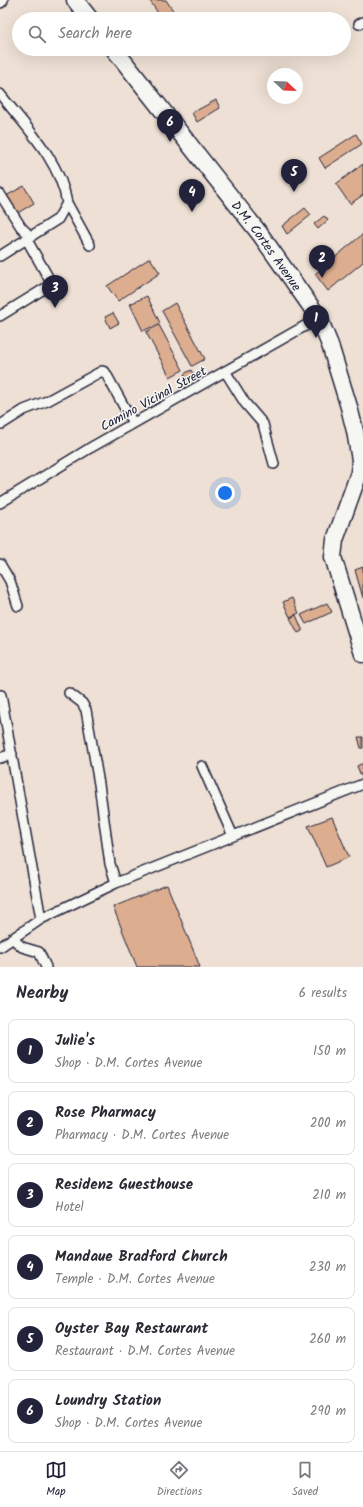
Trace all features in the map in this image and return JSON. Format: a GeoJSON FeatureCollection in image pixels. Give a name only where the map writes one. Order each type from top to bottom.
{"type":"FeatureCollection","features":[{"type":"Feature","properties":{"kind":"highway"},"geometry":{"type":"LineString","coordinates":[[75,0],[84,12]]}},
{"type":"Feature","properties":{"kind":"highway","name":"D.M. Cortes Avenue"},"geometry":{"type":"LineString","coordinates":[[120,56],[260,234],[319,318],[330,345],[355,431],[360,460],[360,477],[335,540],[333,556],[363,654]]}},
{"type":"Feature","properties":{"kind":"street"},"geometry":{"type":"LineString","coordinates":[[0,94],[44,150],[56,169],[66,203],[90,245]]}},
{"type":"Feature","properties":{"kind":"street"},"geometry":{"type":"LineString","coordinates":[[0,194],[29,239],[52,284],[0,316]]}},
{"type":"Feature","properties":{"kind":"street"},"geometry":{"type":"LineString","coordinates":[[0,256],[29,239],[58,219],[66,203]]}},
{"type":"Feature","properties":{"kind":"street","name":"Camino Vicinal Street"},"geometry":{"type":"LineString","coordinates":[[0,503],[134,423],[319,318]]}},
{"type":"Feature","properties":{"kind":"street"},"geometry":{"type":"LineString","coordinates":[[2,424],[24,410],[47,401],[102,371],[105,372],[134,423]]}},
{"type":"Feature","properties":{"kind":"street"},"geometry":{"type":"LineString","coordinates":[[225,371],[245,403],[263,424],[274,464]]}},
{"type":"Feature","properties":{"kind":"street"},"geometry":{"type":"LineString","coordinates":[[0,564],[10,581],[18,606]]}},
{"type":"Feature","properties":{"kind":"street"},"geometry":{"type":"LineString","coordinates":[[69,693],[82,703],[86,710],[99,784],[110,864],[116,883]]}},
{"type":"Feature","properties":{"kind":"street"},"geometry":{"type":"LineString","coordinates":[[1,695],[3,722],[12,754],[41,919]]}},
{"type":"Feature","properties":{"kind":"street"},"geometry":{"type":"LineString","coordinates":[[0,758],[12,754]]}},
{"type":"Feature","properties":{"kind":"street"},"geometry":{"type":"LineString","coordinates":[[202,766],[233,836]]}},
{"type":"Feature","properties":{"kind":"street"},"geometry":{"type":"LineString","coordinates":[[0,947],[41,919],[116,883],[363,784]]}},
{"type":"Feature","properties":{"kind":"street"},"geometry":{"type":"LineString","coordinates":[[12,938],[22,947],[39,952],[46,967]]}},
{"type":"Feature","properties":{"kind":"building"},"geometry":{"type":"Polygon","coordinates":[[[166,0],[174,12],[157,12],[150,1],[166,0]]]}},
{"type":"Feature","properties":{"kind":"building"},"geometry":{"type":"Polygon","coordinates":[[[216,100],[220,108],[197,122],[192,113],[216,100]]]}},
{"type":"Feature","properties":{"kind":"building"},"geometry":{"type":"Polygon","coordinates":[[[356,134],[362,144],[325,168],[319,158],[356,134]]]}},
{"type":"Feature","properties":{"kind":"building"},"geometry":{"type":"Polygon","coordinates":[[[363,164],[363,195],[350,204],[336,184],[363,164]]]}},
{"type":"Feature","properties":{"kind":"building"},"geometry":{"type":"Polygon","coordinates":[[[24,186],[34,203],[16,214],[6,196],[24,186]]]}},
{"type":"Feature","properties":{"kind":"building"},"geometry":{"type":"Polygon","coordinates":[[[305,208],[311,215],[287,234],[282,226],[305,208]]]}},
{"type":"Feature","properties":{"kind":"building"},"geometry":{"type":"Polygon","coordinates":[[[324,216],[328,220],[318,229],[314,224],[324,216]]]}},
{"type":"Feature","properties":{"kind":"building"},"geometry":{"type":"Polygon","coordinates":[[[363,234],[363,262],[328,291],[315,274],[363,234]]]}},
{"type":"Feature","properties":{"kind":"building"},"geometry":{"type":"Polygon","coordinates":[[[150,258],[160,273],[118,301],[107,286],[150,258]]]}},
{"type":"Feature","properties":{"kind":"building"},"geometry":{"type":"Polygon","coordinates":[[[147,296],[160,323],[143,331],[130,304],[147,296]]]}},
{"type":"Feature","properties":{"kind":"building"},"geometry":{"type":"Polygon","coordinates":[[[175,303],[205,359],[192,366],[162,311],[175,303]]]}},
{"type":"Feature","properties":{"kind":"building"},"geometry":{"type":"Polygon","coordinates":[[[113,313],[119,323],[110,328],[105,317],[113,313]]]}},
{"type":"Feature","properties":{"kind":"building"},"geometry":{"type":"Polygon","coordinates":[[[159,325],[183,370],[170,377],[146,332],[159,325]]]}},
{"type":"Feature","properties":{"kind":"building"},"geometry":{"type":"Polygon","coordinates":[[[191,370],[196,378],[188,382],[184,374],[191,370]]]}},
{"type":"Feature","properties":{"kind":"building"},"geometry":{"type":"Polygon","coordinates":[[[363,567],[363,598],[355,570],[363,567]]]}},
{"type":"Feature","properties":{"kind":"building"},"geometry":{"type":"Polygon","coordinates":[[[292,598],[299,613],[290,617],[283,602],[292,598]]]}},
{"type":"Feature","properties":{"kind":"building"},"geometry":{"type":"Polygon","coordinates":[[[327,603],[332,612],[306,624],[301,615],[327,603]]]}},
{"type":"Feature","properties":{"kind":"building"},"geometry":{"type":"Polygon","coordinates":[[[296,615],[302,629],[302,631],[298,633],[290,618],[296,615]]]}},
{"type":"Feature","properties":{"kind":"building"},"geometry":{"type":"Polygon","coordinates":[[[358,737],[363,737],[363,748],[361,748],[358,737]]]}},
{"type":"Feature","properties":{"kind":"building"},"geometry":{"type":"Polygon","coordinates":[[[363,764],[363,775],[361,776],[357,766],[363,764]]]}},
{"type":"Feature","properties":{"kind":"building"},"geometry":{"type":"Polygon","coordinates":[[[332,817],[349,857],[326,867],[308,826],[332,817]]]}},
{"type":"Feature","properties":{"kind":"building"},"geometry":{"type":"Polygon","coordinates":[[[167,885],[200,967],[137,967],[113,907],[167,885]]]}},
{"type":"Feature","properties":{"kind":"place","name":"Loundry Station"},"geometry":{"type":"Point","coordinates":[170,142]}},
{"type":"Feature","properties":{"kind":"place","name":"Oyster Bay Restaurant"},"geometry":{"type":"Point","coordinates":[294,192]}},
{"type":"Feature","properties":{"kind":"place","name":"Mandaue Bradford Church"},"geometry":{"type":"Point","coordinates":[192,212]}},
{"type":"Feature","properties":{"kind":"place","name":"Rose Pharmacy"},"geometry":{"type":"Point","coordinates":[322,278]}},
{"type":"Feature","properties":{"kind":"place","name":"Residenz Guesthouse"},"geometry":{"type":"Point","coordinates":[55,308]}},
{"type":"Feature","properties":{"kind":"place","name":"Julie's"},"geometry":{"type":"Point","coordinates":[316,338]}}]}
